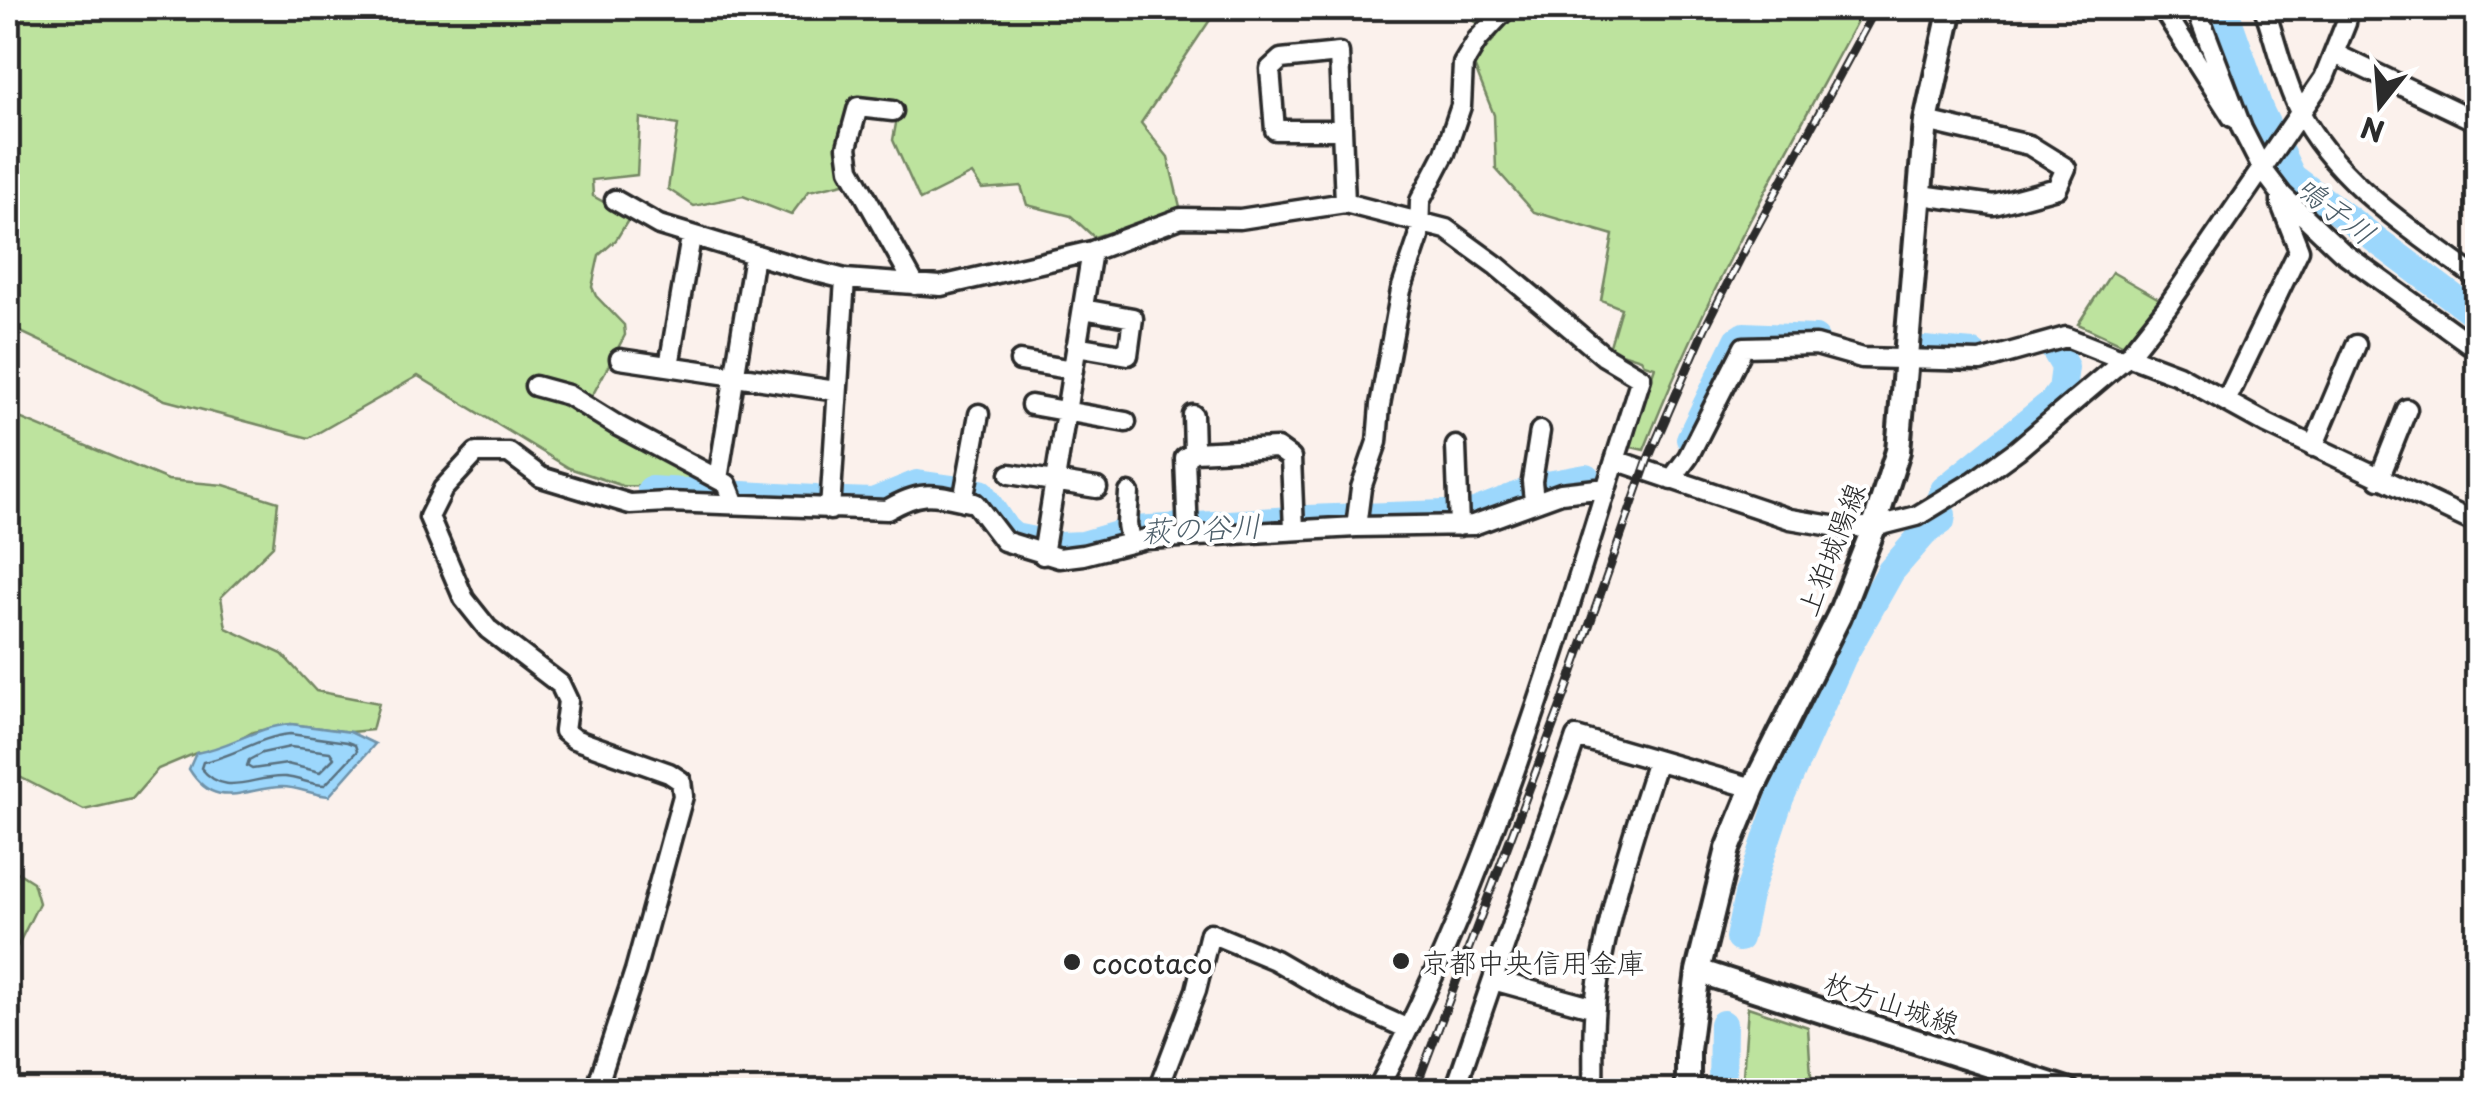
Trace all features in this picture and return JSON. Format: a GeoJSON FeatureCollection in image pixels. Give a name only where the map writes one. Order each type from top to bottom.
{"type":"FeatureCollection","features":[{"type":"Feature","properties":{"kind":"main road","name":"上狛城陽線"},"geometry":{"type":"LineString","coordinates":[[1688,1090],[1688,1050],[1698,971],[1728,848],[1839,616],[1874,528],[1898,451],[1926,121],[1951,8]]}},
{"type":"Feature","properties":{"kind":"main road","name":"枚方山城線"},"geometry":{"type":"LineString","coordinates":[[1698,971],[2067,1090]]}},
{"type":"Feature","properties":{"kind":"street"},"geometry":{"type":"LineString","coordinates":[[1357,520],[1361,488],[1377,442],[1401,290],[1419,237],[1420,202],[1446,153],[1461,106],[1463,64],[1478,39],[1506,8]]}},
{"type":"Feature","properties":{"kind":"street"},"geometry":{"type":"LineString","coordinates":[[2162,8],[2282,195],[2341,250],[2478,350]]}},
{"type":"Feature","properties":{"kind":"street"},"geometry":{"type":"LineString","coordinates":[[2196,8],[2242,129]]}},
{"type":"Feature","properties":{"kind":"street"},"geometry":{"type":"LineString","coordinates":[[2264,8],[2297,115],[2363,191],[2478,279]]}},
{"type":"Feature","properties":{"kind":"street"},"geometry":{"type":"LineString","coordinates":[[1615,460],[1790,519],[1838,528],[1874,528],[1917,516],[2017,450],[2126,358],[2168,307],[2324,78],[2348,8]]}},
{"type":"Feature","properties":{"kind":"street"},"geometry":{"type":"LineString","coordinates":[[1342,130],[1275,130],[1270,69],[1282,59],[1338,53],[1346,203]]}},
{"type":"Feature","properties":{"kind":"street"},"geometry":{"type":"LineString","coordinates":[[2334,54],[2478,122]]}},
{"type":"Feature","properties":{"kind":"street"},"geometry":{"type":"LineString","coordinates":[[893,111],[858,107],[847,146],[850,169],[916,285]]}},
{"type":"Feature","properties":{"kind":"street"},"geometry":{"type":"LineString","coordinates":[[1920,195],[1994,204],[2057,188],[2066,168],[2029,145],[1926,121]]}},
{"type":"Feature","properties":{"kind":"street"},"geometry":{"type":"LineString","coordinates":[[2226,402],[2299,250],[2281,204],[2282,195]]}},
{"type":"Feature","properties":{"kind":"street"},"geometry":{"type":"LineString","coordinates":[[615,200],[658,225],[692,238],[845,279],[942,286],[1092,251],[1181,218],[1240,219],[1346,203],[1446,230],[1497,266],[1604,356],[1641,378],[1546,684],[1462,907],[1377,1090]]}},
{"type":"Feature","properties":{"kind":"street"},"geometry":{"type":"LineString","coordinates":[[669,366],[692,238]]}},
{"type":"Feature","properties":{"kind":"street"},"geometry":{"type":"LineString","coordinates":[[1044,548],[1092,251]]}},
{"type":"Feature","properties":{"kind":"street"},"geometry":{"type":"LineString","coordinates":[[729,492],[734,377],[754,255]]}},
{"type":"Feature","properties":{"kind":"street"},"geometry":{"type":"LineString","coordinates":[[830,510],[845,279]]}},
{"type":"Feature","properties":{"kind":"street"},"geometry":{"type":"LineString","coordinates":[[1076,346],[1128,355],[1133,318],[1082,308]]}},
{"type":"Feature","properties":{"kind":"street"},"geometry":{"type":"LineString","coordinates":[[1671,480],[1688,457],[1744,348],[1816,345],[1862,358],[1980,361],[2066,337],[2178,375],[2313,447],[2478,524]]}},
{"type":"Feature","properties":{"kind":"street"},"geometry":{"type":"LineString","coordinates":[[2313,447],[2356,345]]}},
{"type":"Feature","properties":{"kind":"street"},"geometry":{"type":"LineString","coordinates":[[620,359],[836,391]]}},
{"type":"Feature","properties":{"kind":"street"},"geometry":{"type":"LineString","coordinates":[[1020,361],[1073,370]]}},
{"type":"Feature","properties":{"kind":"street"},"geometry":{"type":"LineString","coordinates":[[535,386],[568,395],[729,492]]}},
{"type":"Feature","properties":{"kind":"street"},"geometry":{"type":"LineString","coordinates":[[1031,405],[1126,422]]}},
{"type":"Feature","properties":{"kind":"street"},"geometry":{"type":"LineString","coordinates":[[2378,479],[2408,409]]}},
{"type":"Feature","properties":{"kind":"street"},"geometry":{"type":"LineString","coordinates":[[964,494],[979,414]]}},
{"type":"Feature","properties":{"kind":"street"},"geometry":{"type":"LineString","coordinates":[[1193,415],[1194,452]]}},
{"type":"Feature","properties":{"kind":"street"},"geometry":{"type":"LineString","coordinates":[[1533,494],[1540,431]]}},
{"type":"Feature","properties":{"kind":"street"},"geometry":{"type":"LineString","coordinates":[[1456,446],[1459,518]]}},
{"type":"Feature","properties":{"kind":"street"},"geometry":{"type":"LineString","coordinates":[[1188,530],[1185,458],[1194,452],[1277,448],[1291,458],[1293,524]]}},
{"type":"Feature","properties":{"kind":"street"},"geometry":{"type":"LineString","coordinates":[[596,1090],[635,971],[683,796],[682,781],[574,740],[564,730],[568,701],[560,684],[488,628],[464,599],[429,517],[442,490],[476,452],[509,453],[540,477],[630,504],[729,492],[830,510],[887,510],[913,495],[964,494],[1004,541],[1082,556],[1129,536],[1188,530],[1357,520],[1492,520],[1533,494],[1606,488]]}},
{"type":"Feature","properties":{"kind":"street"},"geometry":{"type":"LineString","coordinates":[[1010,474],[1097,488]]}},
{"type":"Feature","properties":{"kind":"street"},"geometry":{"type":"LineString","coordinates":[[1129,494],[1129,536]]}},
{"type":"Feature","properties":{"kind":"street"},"geometry":{"type":"LineString","coordinates":[[1455,1090],[1576,737],[1754,788]]}},
{"type":"Feature","properties":{"kind":"street"},"geometry":{"type":"LineString","coordinates":[[1593,1090],[1595,1008],[1616,897],[1657,760]]}},
{"type":"Feature","properties":{"kind":"street"},"geometry":{"type":"LineString","coordinates":[[1158,1090],[1196,990],[1210,933],[1275,960],[1344,1000],[1408,1029]]}},
{"type":"Feature","properties":{"kind":"street"},"geometry":{"type":"LineString","coordinates":[[1494,980],[1595,1008]]}},
{"type":"Feature","properties":{"kind":"green space"},"geometry":{"type":"Polygon","coordinates":[[[8,8],[1218,8],[1141,123],[1168,157],[1181,211],[1094,237],[1071,216],[1027,205],[1021,186],[982,189],[972,174],[920,200],[893,140],[899,107],[850,100],[837,147],[848,182],[809,191],[791,215],[743,196],[694,206],[668,189],[678,125],[640,118],[637,175],[592,180],[593,196],[630,217],[616,240],[599,255],[592,287],[624,325],[625,335],[585,409],[703,478],[703,488],[623,486],[569,468],[418,376],[309,438],[165,400],[8,326],[8,8]]]}},
{"type":"Feature","properties":{"kind":"green space"},"geometry":{"type":"Polygon","coordinates":[[[1467,8],[1864,8],[1719,281],[1644,450],[1627,446],[1655,367],[1609,349],[1621,308],[1601,300],[1613,235],[1534,212],[1496,169],[1494,115],[1473,63],[1496,37],[1465,15],[1467,8]]]}},
{"type":"Feature","properties":{"kind":"green space"},"geometry":{"type":"Polygon","coordinates":[[[2112,272],[2161,300],[2124,345],[2078,324],[2112,272]]]}},
{"type":"Feature","properties":{"kind":"green space"},"geometry":{"type":"Polygon","coordinates":[[[8,405],[17,417],[168,480],[224,485],[278,502],[273,546],[221,597],[226,628],[282,654],[316,691],[379,703],[372,730],[350,732],[291,724],[253,732],[223,749],[196,753],[158,769],[132,799],[84,810],[8,771],[8,405]]]}},
{"type":"Feature","properties":{"kind":"green space"},"geometry":{"type":"Polygon","coordinates":[[[8,866],[33,882],[39,903],[8,965],[8,866]]]}},
{"type":"Feature","properties":{"kind":"green space"},"geometry":{"type":"Polygon","coordinates":[[[1748,1007],[1808,1027],[1811,1076],[1806,1090],[1742,1090],[1748,1007]]]}},
{"type":"Feature","properties":{"kind":"water"},"geometry":{"type":"Polygon","coordinates":[[[291,724],[350,732],[375,744],[329,796],[282,787],[221,794],[199,782],[189,769],[196,753],[291,724]]]}},
{"type":"Feature","properties":{"kind":"waterway","name":"鳴子川"},"geometry":{"type":"LineString","coordinates":[[2224,8],[2260,111],[2292,177],[2478,316]]}},
{"type":"Feature","properties":{"kind":"waterway","name":"萩の谷川"},"geometry":{"type":"LineString","coordinates":[[1690,439],[1738,340],[1744,336],[1815,339]]}},
{"type":"Feature","properties":{"kind":"waterway","name":"萩の谷川"},"geometry":{"type":"LineString","coordinates":[[1942,496],[1944,490],[2053,402],[2062,390],[2065,367],[2054,348]]}},
{"type":"Feature","properties":{"kind":"waterway","name":"萩の谷川"},"geometry":{"type":"LineString","coordinates":[[1924,350],[1973,354]]}},
{"type":"Feature","properties":{"kind":"waterway","name":"萩の谷川"},"geometry":{"type":"LineString","coordinates":[[844,501],[873,502],[917,484],[981,493],[1014,537],[1060,546],[1083,545],[1135,530],[1472,513],[1542,486],[1586,478]]}},
{"type":"Feature","properties":{"kind":"waterway","name":"萩の谷川"},"geometry":{"type":"LineString","coordinates":[[651,490],[815,499]]}},
{"type":"Feature","properties":{"kind":"waterway","name":"萩の谷川"},"geometry":{"type":"LineString","coordinates":[[1739,938],[1748,895],[1780,798],[1843,656],[1891,571],[1924,533],[1941,521],[1942,515]]}},
{"type":"Feature","properties":{"kind":"waterway","name":"萩の谷川"},"geometry":{"type":"LineString","coordinates":[[1722,1090],[1723,1024]]}},
{"type":"Feature","properties":{"kind":"railway"},"geometry":{"type":"LineString","coordinates":[[1415,1090],[1564,697],[1648,459],[1705,328],[1876,8]]}},
{"type":"Feature","properties":{"kind":"place","name":"京都中央信用金庫"},"geometry":{"type":"Point","coordinates":[1401,961]}},
{"type":"Feature","properties":{"kind":"place","name":"cocotaco"},"geometry":{"type":"Point","coordinates":[1072,962]}}]}
